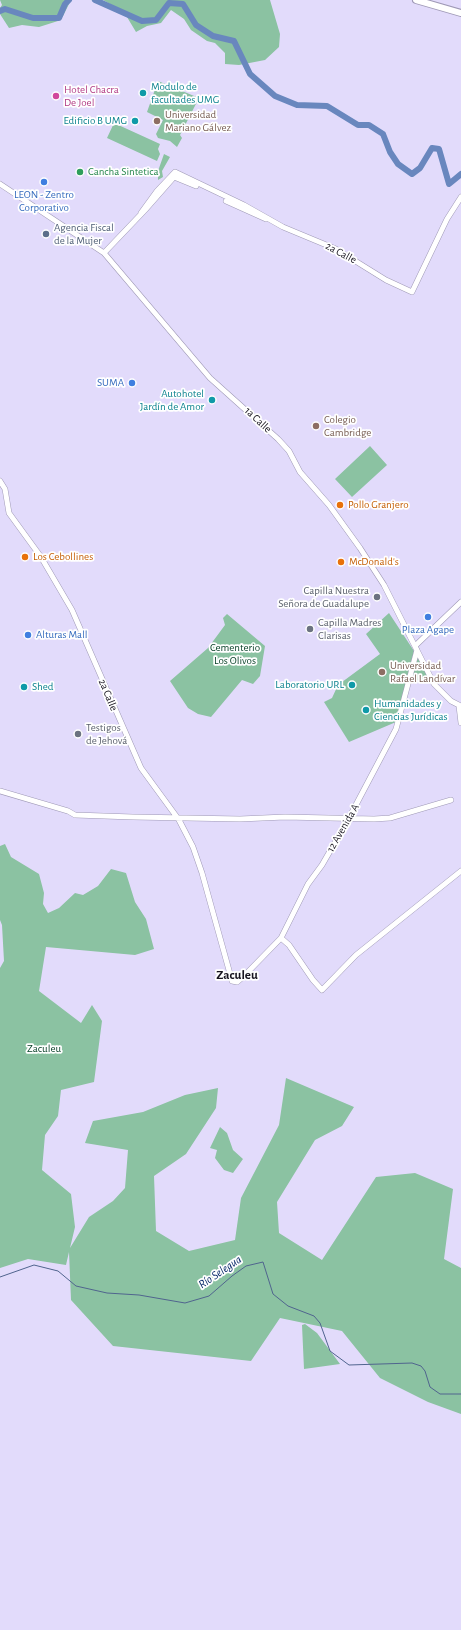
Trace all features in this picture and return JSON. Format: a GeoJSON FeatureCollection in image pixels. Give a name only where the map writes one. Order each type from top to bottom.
{"type":"FeatureCollection","features":[{"type":"Feature","properties":{"kind":"main road"},"geometry":{"type":"LineString","coordinates":[[416,0],[461,13]]}},
{"type":"Feature","properties":{"kind":"street","name":"2a Calle"},"geometry":{"type":"LineString","coordinates":[[104,253],[174,174],[261,218],[267,219],[336,249],[386,280],[412,292],[447,219],[461,196]]}},
{"type":"Feature","properties":{"kind":"street","name":"1a Calle"},"geometry":{"type":"LineString","coordinates":[[0,184],[104,253],[210,378],[262,422],[289,451],[300,472],[329,505],[384,585],[434,684],[451,701],[460,706]]}},
{"type":"Feature","properties":{"kind":"street","name":"2a Calle"},"geometry":{"type":"LineString","coordinates":[[0,481],[5,489],[8,513],[41,557],[72,610],[141,768],[177,818],[193,847],[202,873],[232,981]]}},
{"type":"Feature","properties":{"kind":"street"},"geometry":{"type":"LineString","coordinates":[[416,648],[461,602]]}},
{"type":"Feature","properties":{"kind":"street","name":"12 Avenida A"},"geometry":{"type":"LineString","coordinates":[[232,981],[237,982],[244,976],[281,938],[308,884],[349,818],[396,728],[416,648]]}},
{"type":"Feature","properties":{"kind":"street"},"geometry":{"type":"LineString","coordinates":[[460,706],[461,723]]}},
{"type":"Feature","properties":{"kind":"street"},"geometry":{"type":"LineString","coordinates":[[0,791],[68,811],[75,815],[177,818],[390,818],[451,800]]}},
{"type":"Feature","properties":{"kind":"street"},"geometry":{"type":"LineString","coordinates":[[281,938],[289,945],[313,980],[322,990],[356,956],[461,871]]}},
{"type":"Feature","properties":{"kind":"green space"},"geometry":{"type":"Polygon","coordinates":[[[0,0],[71,0],[63,16],[58,21],[39,27],[22,25],[9,28],[0,14],[0,8],[2,5],[0,0]]]}},
{"type":"Feature","properties":{"kind":"green space"},"geometry":{"type":"Polygon","coordinates":[[[91,0],[99,0],[121,10],[103,0],[270,0],[280,34],[279,47],[265,60],[239,65],[225,64],[225,53],[215,43],[207,41],[191,30],[184,19],[171,10],[161,23],[147,26],[136,32],[127,17],[112,8],[91,0]]]}},
{"type":"Feature","properties":{"kind":"green space"},"geometry":{"type":"Polygon","coordinates":[[[158,81],[199,98],[180,135],[182,138],[177,147],[170,141],[158,138],[156,134],[163,120],[147,112],[158,81]]]}},
{"type":"Feature","properties":{"kind":"green space"},"geometry":{"type":"Polygon","coordinates":[[[114,123],[160,144],[158,149],[160,154],[157,161],[107,138],[114,123]]]}},
{"type":"Feature","properties":{"kind":"green space"},"geometry":{"type":"Polygon","coordinates":[[[164,154],[170,157],[162,171],[163,177],[158,180],[158,171],[164,154]]]}},
{"type":"Feature","properties":{"kind":"green space"},"geometry":{"type":"Polygon","coordinates":[[[370,446],[387,465],[352,497],[335,479],[370,446]]]}},
{"type":"Feature","properties":{"kind":"green space","name":"Universidad Rafael Landívar"},"geometry":{"type":"Polygon","coordinates":[[[389,613],[414,651],[396,722],[349,742],[324,702],[332,698],[338,685],[380,654],[366,634],[389,613]]]}},
{"type":"Feature","properties":{"kind":"green space","name":"Cementerio Los Olivos"},"geometry":{"type":"Polygon","coordinates":[[[227,614],[265,646],[260,676],[253,684],[242,680],[211,717],[198,714],[188,708],[170,681],[208,648],[225,625],[223,618],[227,614]]]}},
{"type":"Feature","properties":{"kind":"green space"},"geometry":{"type":"Polygon","coordinates":[[[417,652],[430,679],[409,681],[417,652]]]}},
{"type":"Feature","properties":{"kind":"green space"},"geometry":{"type":"Polygon","coordinates":[[[5,844],[11,857],[39,874],[44,893],[43,904],[48,913],[59,908],[75,893],[83,895],[98,886],[111,869],[126,873],[135,902],[146,919],[154,949],[135,955],[46,947],[39,991],[81,1023],[92,1005],[102,1021],[94,1082],[61,1090],[58,1116],[45,1135],[42,1170],[71,1194],[75,1227],[70,1248],[89,1217],[113,1201],[125,1188],[128,1150],[85,1143],[93,1121],[143,1112],[185,1095],[218,1088],[216,1108],[186,1154],[154,1176],[156,1231],[189,1251],[235,1240],[241,1198],[279,1125],[286,1078],[354,1107],[342,1126],[315,1140],[277,1202],[279,1233],[322,1260],[376,1177],[415,1173],[453,1189],[444,1259],[461,1268],[461,1414],[428,1402],[380,1378],[342,1331],[280,1318],[251,1361],[113,1346],[71,1300],[69,1252],[66,1265],[28,1259],[0,1268],[0,968],[4,961],[2,925],[0,920],[0,846],[5,844]]]}},
{"type":"Feature","properties":{"kind":"green space"},"geometry":{"type":"Polygon","coordinates":[[[220,1127],[227,1133],[233,1150],[243,1159],[233,1173],[224,1170],[215,1158],[217,1150],[210,1148],[220,1127]]]}},
{"type":"Feature","properties":{"kind":"green space"},"geometry":{"type":"Polygon","coordinates":[[[305,1324],[317,1333],[340,1364],[304,1369],[302,1325],[305,1324]]]}},
{"type":"Feature","properties":{"kind":"waterway","name":"Río Selegua"},"geometry":{"type":"LineString","coordinates":[[0,11],[5,9],[33,18],[59,18],[65,4],[69,0]]}},
{"type":"Feature","properties":{"kind":"waterway","name":"Río Selegua"},"geometry":{"type":"LineString","coordinates":[[95,0],[142,21],[156,20],[169,3],[183,4],[196,25],[213,36],[234,41],[250,74],[275,96],[297,105],[327,106],[358,125],[369,125],[383,134],[390,152],[398,164],[412,174],[420,168],[432,148],[439,149],[449,184],[461,174]]}},
{"type":"Feature","properties":{"kind":"waterway","name":"Río Selegua"},"geometry":{"type":"LineString","coordinates":[[0,1277],[34,1265],[58,1271],[76,1286],[107,1293],[139,1295],[185,1303],[209,1296],[246,1266],[263,1262],[273,1294],[288,1306],[314,1316],[320,1323],[330,1351],[349,1365],[412,1363],[421,1366],[425,1371],[430,1387],[440,1394],[461,1394]]}},
{"type":"Feature","properties":{"kind":"place","name":"Modulo de facultades UMG"},"geometry":{"type":"Point","coordinates":[143,93]}},
{"type":"Feature","properties":{"kind":"place","name":"Hotel Chacra De Joel"},"geometry":{"type":"Point","coordinates":[56,96]}},
{"type":"Feature","properties":{"kind":"place","name":"Edificio B UMG"},"geometry":{"type":"Point","coordinates":[135,121]}},
{"type":"Feature","properties":{"kind":"place","name":"Universidad Mariano Gálvez"},"geometry":{"type":"Point","coordinates":[157,121]}},
{"type":"Feature","properties":{"kind":"place","name":"Cancha Sintetica"},"geometry":{"type":"Point","coordinates":[80,172]}},
{"type":"Feature","properties":{"kind":"place","name":"LEON - Zentro Corporativo"},"geometry":{"type":"Point","coordinates":[44,182]}},
{"type":"Feature","properties":{"kind":"place","name":"Agencia Fiscal de la Mujer"},"geometry":{"type":"Point","coordinates":[46,234]}},
{"type":"Feature","properties":{"kind":"place","name":"SUMA"},"geometry":{"type":"Point","coordinates":[132,383]}},
{"type":"Feature","properties":{"kind":"place","name":"Autohotel Jardín de Amor"},"geometry":{"type":"Point","coordinates":[212,400]}},
{"type":"Feature","properties":{"kind":"place","name":"Colegio Cambridge"},"geometry":{"type":"Point","coordinates":[316,426]}},
{"type":"Feature","properties":{"kind":"place","name":"Pollo Granjero"},"geometry":{"type":"Point","coordinates":[340,505]}},
{"type":"Feature","properties":{"kind":"place","name":"Los Cebollines"},"geometry":{"type":"Point","coordinates":[25,557]}},
{"type":"Feature","properties":{"kind":"place","name":"McDonald's"},"geometry":{"type":"Point","coordinates":[341,562]}},
{"type":"Feature","properties":{"kind":"place","name":"Capilla Nuestra Señora de Guadalupe"},"geometry":{"type":"Point","coordinates":[377,597]}},
{"type":"Feature","properties":{"kind":"place","name":"Plaza Agape"},"geometry":{"type":"Point","coordinates":[428,617]}},
{"type":"Feature","properties":{"kind":"place","name":"Capilla Madres Clarisas"},"geometry":{"type":"Point","coordinates":[310,629]}},
{"type":"Feature","properties":{"kind":"place","name":"Alturas Mall"},"geometry":{"type":"Point","coordinates":[28,635]}},
{"type":"Feature","properties":{"kind":"place","name":"Universidad Rafael Landívar"},"geometry":{"type":"Point","coordinates":[382,672]}},
{"type":"Feature","properties":{"kind":"place","name":"Laboratorio URL"},"geometry":{"type":"Point","coordinates":[352,685]}},
{"type":"Feature","properties":{"kind":"place","name":"Shed"},"geometry":{"type":"Point","coordinates":[24,687]}},
{"type":"Feature","properties":{"kind":"place","name":"Humanidades y Ciencias Jurídicas"},"geometry":{"type":"Point","coordinates":[366,710]}},
{"type":"Feature","properties":{"kind":"place","name":"Testigos de Jehová"},"geometry":{"type":"Point","coordinates":[78,734]}},
{"type":"Feature","properties":{"kind":"district","name":"Zaculeu"},"geometry":{"type":"Point","coordinates":[237,975]}}]}
